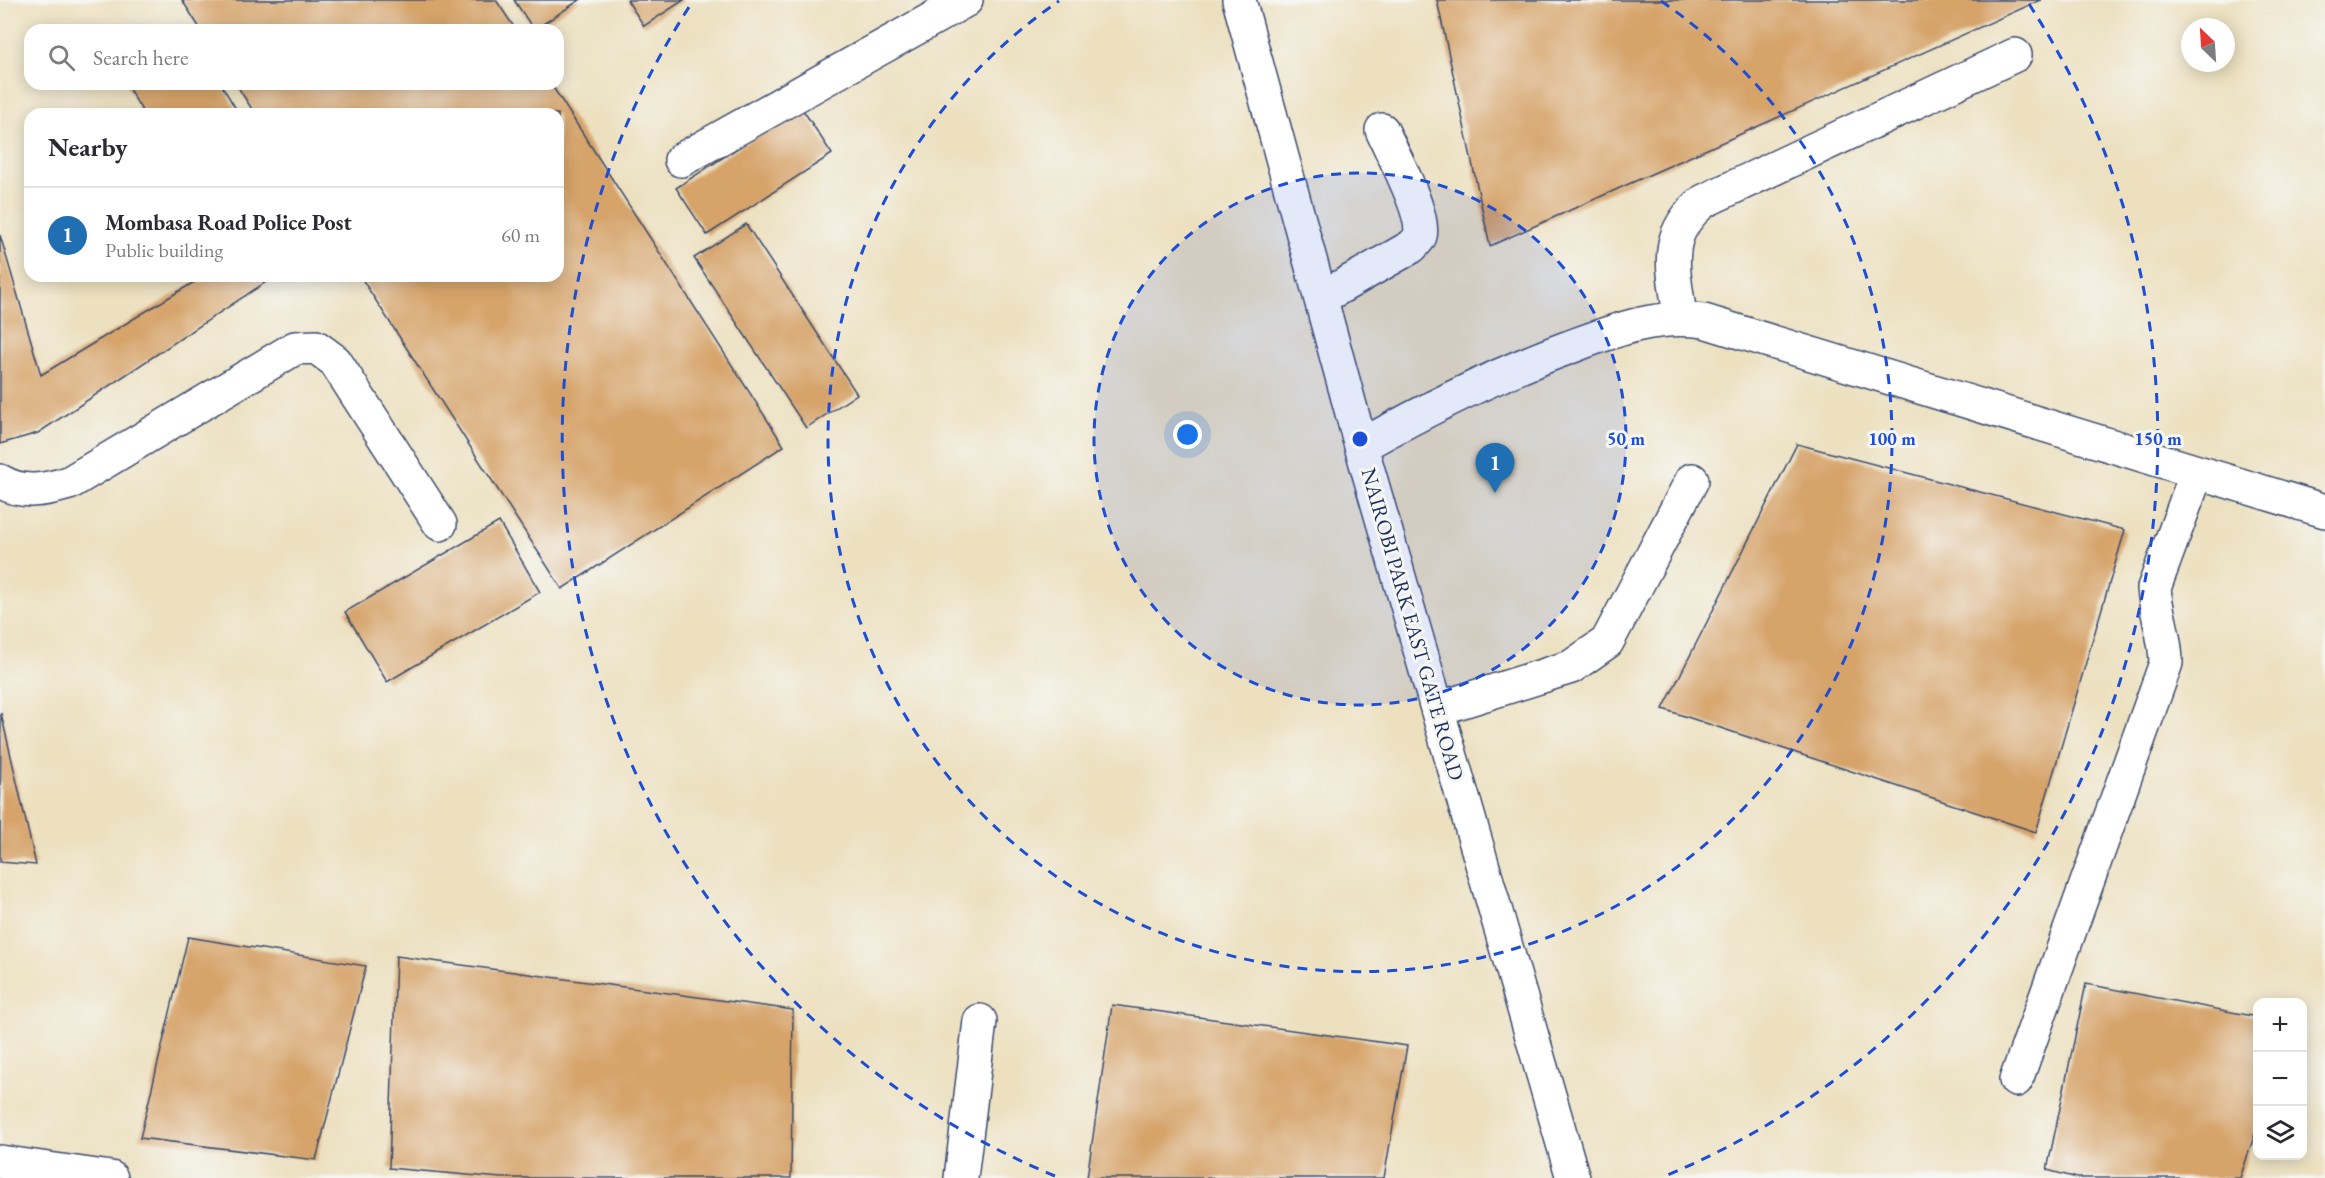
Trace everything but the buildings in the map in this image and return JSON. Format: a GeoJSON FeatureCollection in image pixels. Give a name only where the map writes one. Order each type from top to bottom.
{"type":"FeatureCollection","features":[{"type":"Feature","properties":{"kind":"street"},"geometry":{"type":"LineString","coordinates":[[681,160],[966,0]]}},
{"type":"Feature","properties":{"kind":"street","name":"NAIROBI PARK EAST GATE ROAD"},"geometry":{"type":"LineString","coordinates":[[1239,0],[1361,446],[1573,1178]]}},
{"type":"Feature","properties":{"kind":"street"},"geometry":{"type":"LineString","coordinates":[[1680,317],[1673,261],[1675,236],[1686,215],[1704,201],[2015,55]]}},
{"type":"Feature","properties":{"kind":"street"},"geometry":{"type":"LineString","coordinates":[[1321,298],[1411,247],[1420,237],[1420,223],[1416,209],[1382,130]]}},
{"type":"Feature","properties":{"kind":"street"},"geometry":{"type":"LineString","coordinates":[[1361,446],[1444,399],[1529,362],[1638,322],[1680,317],[1704,321],[2325,511]]}},
{"type":"Feature","properties":{"kind":"street"},"geometry":{"type":"LineString","coordinates":[[0,482],[9,487],[39,492],[69,483],[295,348],[316,347],[334,361],[440,524]]}},
{"type":"Feature","properties":{"kind":"street"},"geometry":{"type":"LineString","coordinates":[[2016,1080],[2166,663],[2164,633],[2155,602],[2154,588],[2197,472]]}},
{"type":"Feature","properties":{"kind":"street"},"geometry":{"type":"LineString","coordinates":[[1437,709],[1571,667],[1607,642],[1692,480]]}},
{"type":"Feature","properties":{"kind":"street"},"geometry":{"type":"LineString","coordinates":[[961,1178],[980,1021]]}},
{"type":"Feature","properties":{"kind":"street"},"geometry":{"type":"LineString","coordinates":[[0,1162],[111,1178]]}},
{"type":"Feature","properties":{"kind":"place","name":"Mombasa Road Police Post"},"geometry":{"type":"Point","coordinates":[1495,493]}}]}
